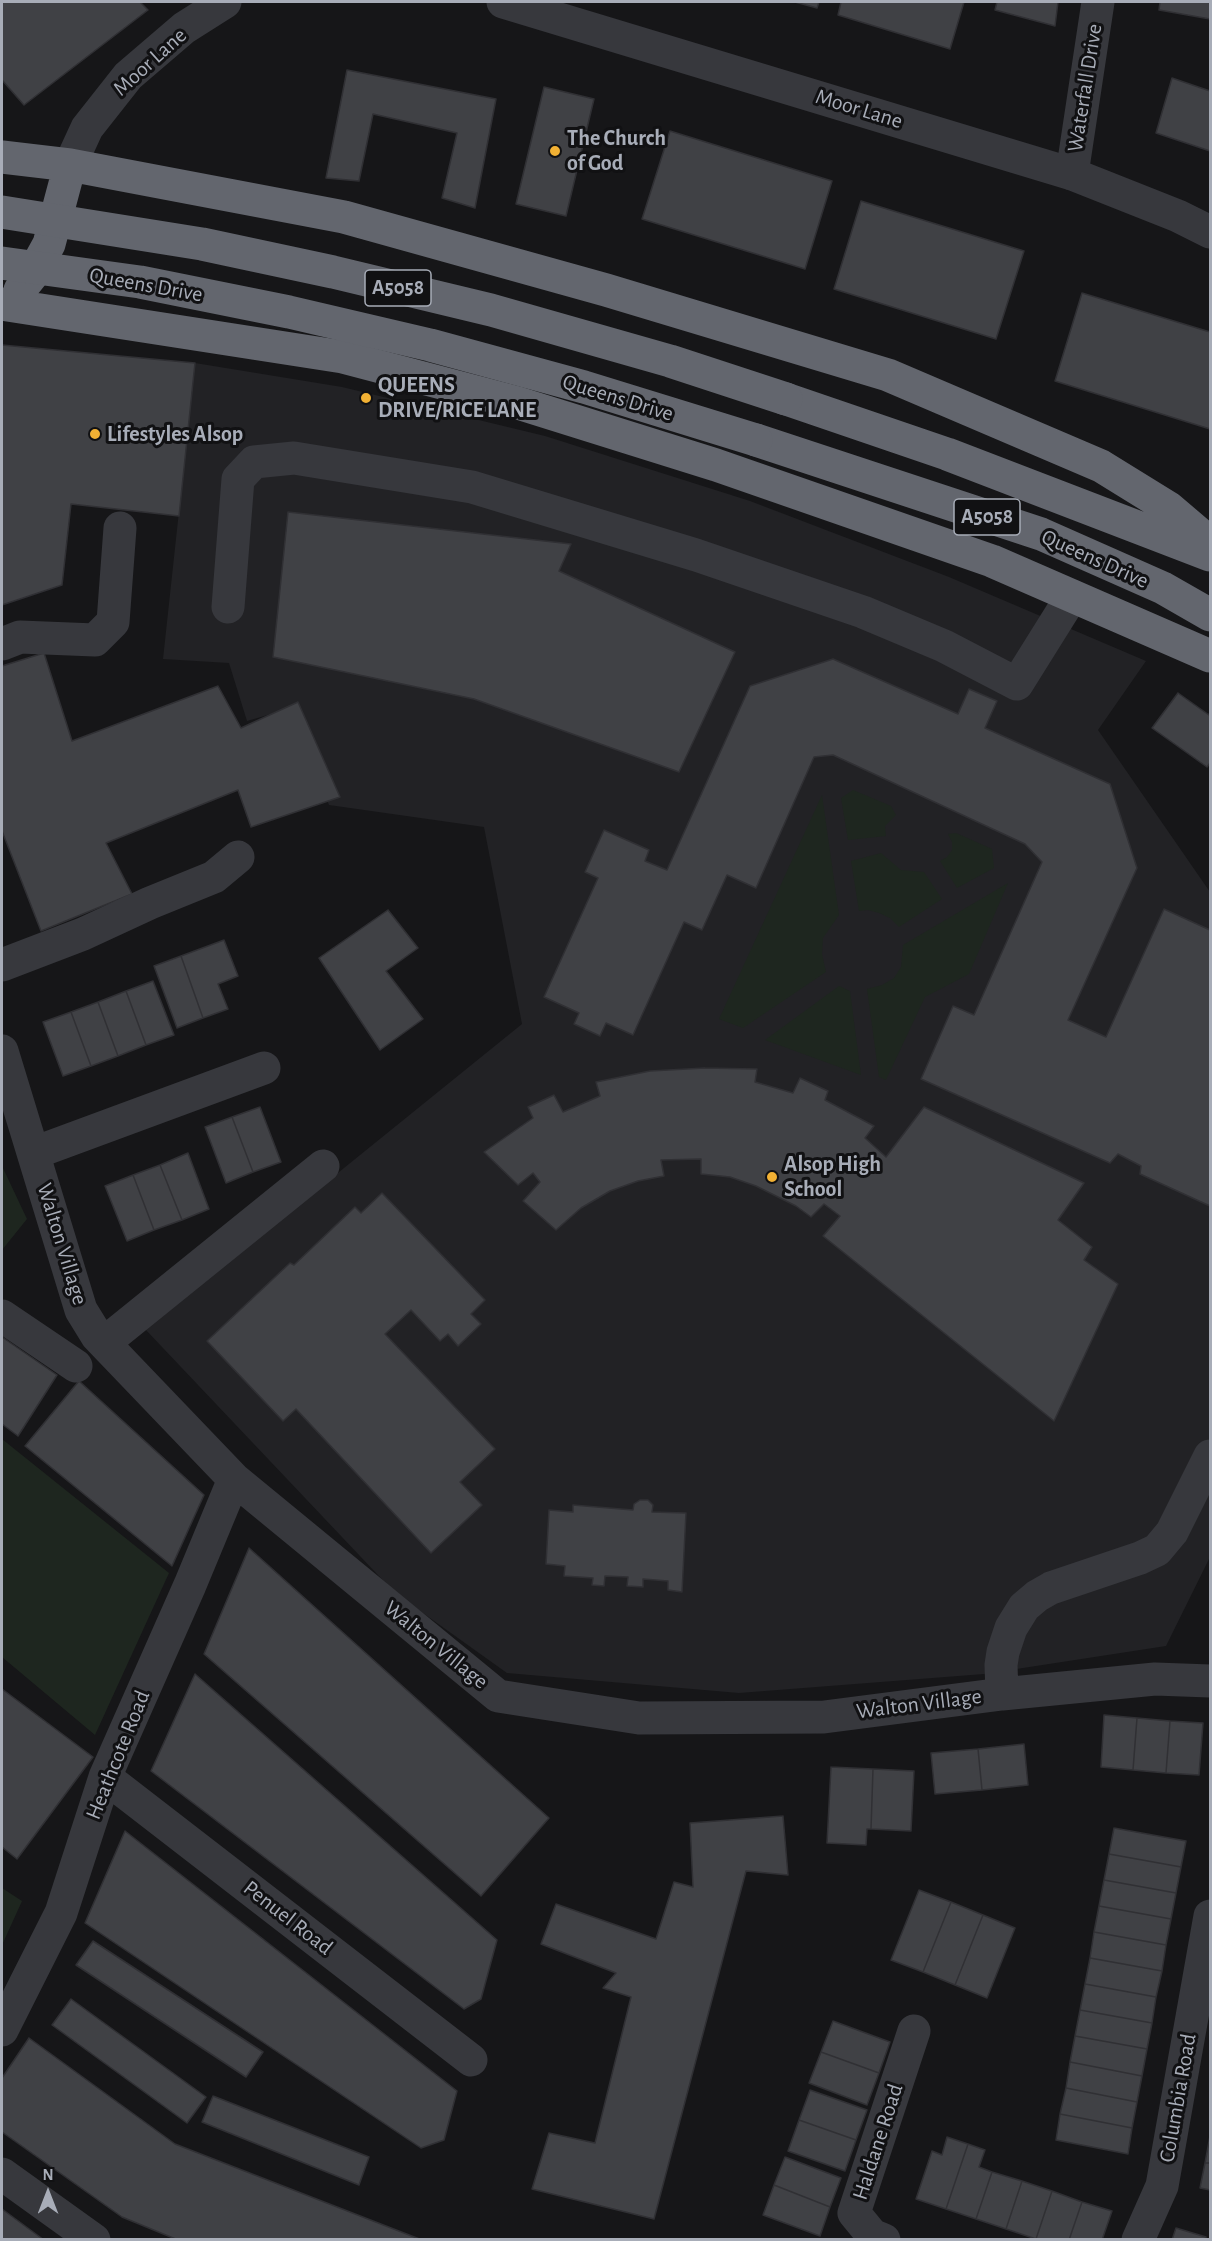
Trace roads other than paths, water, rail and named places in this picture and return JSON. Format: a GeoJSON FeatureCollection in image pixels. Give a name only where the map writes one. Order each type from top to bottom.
{"type":"FeatureCollection","features":[{"type":"Feature","properties":{"kind":"highway"},"geometry":{"type":"LineString","coordinates":[[2,157],[70,165],[344,217],[606,290],[888,375],[1101,466],[1169,508],[1210,543]]}},
{"type":"Feature","properties":{"kind":"highway"},"geometry":{"type":"LineString","coordinates":[[5,304],[32,275],[49,244],[70,165]]}},
{"type":"Feature","properties":{"kind":"highway","name":"Queens Drive"},"geometry":{"type":"LineString","coordinates":[[2,212],[202,244],[333,272],[513,316],[670,360],[947,454],[1210,555]]}},
{"type":"Feature","properties":{"kind":"highway","name":"Queens Drive"},"geometry":{"type":"LineString","coordinates":[[2,263],[140,282],[289,312],[430,345],[584,387],[756,440],[1041,534],[1163,588],[1210,615]]}},
{"type":"Feature","properties":{"kind":"highway"},"geometry":{"type":"LineString","coordinates":[[5,304],[343,357],[507,400],[716,465],[992,561],[1210,656]]}},
{"type":"Feature","properties":{"kind":"street","name":"Moor Lane"},"geometry":{"type":"LineString","coordinates":[[70,165],[87,128],[128,76],[184,28],[225,2]]}},
{"type":"Feature","properties":{"kind":"street","name":"Moor Lane"},"geometry":{"type":"LineString","coordinates":[[503,2],[1072,174],[1178,216],[1210,232]]}},
{"type":"Feature","properties":{"kind":"street","name":"Waterfall Drive"},"geometry":{"type":"LineString","coordinates":[[1072,174],[1098,2]]}},
{"type":"Feature","properties":{"kind":"street"},"geometry":{"type":"LineString","coordinates":[[228,607],[238,479],[254,462],[294,458],[472,487],[696,555],[863,612],[944,646],[1017,684],[1072,596]]}},
{"type":"Feature","properties":{"kind":"street"},"geometry":{"type":"LineString","coordinates":[[2,644],[20,637],[95,640],[113,622],[120,528]]}},
{"type":"Feature","properties":{"kind":"street"},"geometry":{"type":"LineString","coordinates":[[2,965],[83,934],[150,903],[214,878],[238,857]]}},
{"type":"Feature","properties":{"kind":"street","name":"Walton Village"},"geometry":{"type":"LineString","coordinates":[[2,1051],[81,1310],[97,1336],[234,1479],[498,1696],[639,1718],[824,1717],[1002,1694],[1155,1679],[1210,1681]]}},
{"type":"Feature","properties":{"kind":"street"},"geometry":{"type":"LineString","coordinates":[[34,1153],[264,1068]]}},
{"type":"Feature","properties":{"kind":"street"},"geometry":{"type":"LineString","coordinates":[[104,1343],[323,1167]]}},
{"type":"Feature","properties":{"kind":"street"},"geometry":{"type":"LineString","coordinates":[[2,1316],[76,1366]]}},
{"type":"Feature","properties":{"kind":"street"},"geometry":{"type":"LineString","coordinates":[[1002,1694],[1003,1652],[1011,1628],[1024,1607],[1051,1588],[1157,1550],[1172,1532],[1210,1456]]}},
{"type":"Feature","properties":{"kind":"street","name":"Heathcote Road"},"geometry":{"type":"LineString","coordinates":[[2,2028],[61,1912],[105,1776],[190,1585],[234,1479]]}},
{"type":"Feature","properties":{"kind":"street","name":"Penuel Road"},"geometry":{"type":"LineString","coordinates":[[105,1776],[471,2060]]}},
{"type":"Feature","properties":{"kind":"street","name":"Columbia Road"},"geometry":{"type":"LineString","coordinates":[[1138,2240],[1162,2186],[1210,1916]]}},
{"type":"Feature","properties":{"kind":"street","name":"Haldane Road"},"geometry":{"type":"LineString","coordinates":[[884,2240],[872,2235],[854,2213],[914,2031]]}},
{"type":"Feature","properties":{"kind":"street"},"geometry":{"type":"LineString","coordinates":[[2,2174],[94,2240]]}},
{"type":"Feature","properties":{"kind":"place","name":"The Church of God"},"geometry":{"type":"Point","coordinates":[555,151]}},
{"type":"Feature","properties":{"kind":"place","name":"QUEENS DRIVE/RICE LANE"},"geometry":{"type":"Point","coordinates":[366,398]}},
{"type":"Feature","properties":{"kind":"place","name":"Lifestyles Alsop"},"geometry":{"type":"Point","coordinates":[95,434]}},
{"type":"Feature","properties":{"kind":"place","name":"Alsop High School"},"geometry":{"type":"Point","coordinates":[772,1177]}}]}
